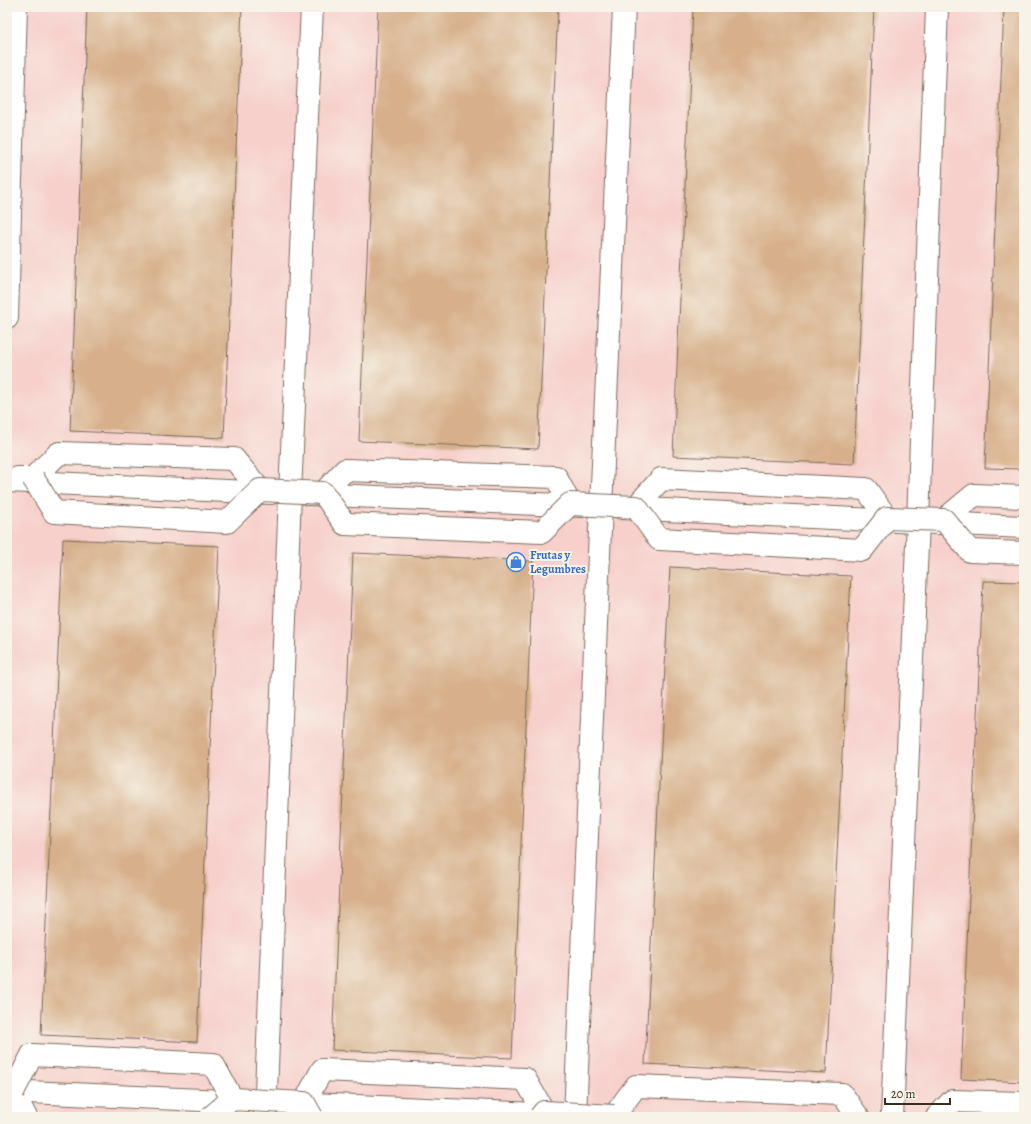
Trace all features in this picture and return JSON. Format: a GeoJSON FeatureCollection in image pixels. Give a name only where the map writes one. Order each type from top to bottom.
{"type":"FeatureCollection","features":[{"type":"Feature","properties":{"kind":"street"},"geometry":{"type":"LineString","coordinates":[[7,318],[16,7]]}},
{"type":"Feature","properties":{"kind":"street"},"geometry":{"type":"LineString","coordinates":[[265,1110],[290,494],[312,7]]}},
{"type":"Feature","properties":{"kind":"street"},"geometry":{"type":"LineString","coordinates":[[575,1116],[624,7]]}},
{"type":"Feature","properties":{"kind":"street"},"geometry":{"type":"LineString","coordinates":[[892,1117],[918,522],[937,7]]}},
{"type":"Feature","properties":{"kind":"street"},"geometry":{"type":"LineString","coordinates":[[7,477],[32,478],[59,453],[234,459],[260,490]]}},
{"type":"Feature","properties":{"kind":"street"},"geometry":{"type":"LineString","coordinates":[[32,478],[54,512],[227,522],[260,490],[323,493],[345,470],[556,477],[570,504]]}},
{"type":"Feature","properties":{"kind":"street"},"geometry":{"type":"LineString","coordinates":[[636,507],[661,479],[866,490],[887,518]]}},
{"type":"Feature","properties":{"kind":"street"},"geometry":{"type":"LineString","coordinates":[[7,481],[1024,526]]}},
{"type":"Feature","properties":{"kind":"street"},"geometry":{"type":"LineString","coordinates":[[323,493],[345,524],[542,532],[570,504],[636,507]]}},
{"type":"Feature","properties":{"kind":"street"},"geometry":{"type":"LineString","coordinates":[[887,518],[944,520],[974,495],[1024,497]]}},
{"type":"Feature","properties":{"kind":"street"},"geometry":{"type":"LineString","coordinates":[[636,507],[659,539],[862,550],[887,518]]}},
{"type":"Feature","properties":{"kind":"street"},"geometry":{"type":"LineString","coordinates":[[944,520],[970,551],[1024,553]]}},
{"type":"Feature","properties":{"kind":"street"},"geometry":{"type":"LineString","coordinates":[[9,1092],[32,1055],[213,1064],[232,1099]]}},
{"type":"Feature","properties":{"kind":"street"},"geometry":{"type":"LineString","coordinates":[[211,1117],[232,1099],[308,1110],[322,1070],[338,1070],[525,1079],[542,1115],[611,1117]]}},
{"type":"Feature","properties":{"kind":"street"},"geometry":{"type":"LineString","coordinates":[[611,1117],[636,1086],[842,1094],[858,1117]]}},
{"type":"Feature","properties":{"kind":"street"},"geometry":{"type":"LineString","coordinates":[[9,1092],[265,1110],[611,1117]]}},
{"type":"Feature","properties":{"kind":"street"},"geometry":{"type":"LineString","coordinates":[[9,1092],[26,1117]]}},
{"type":"Feature","properties":{"kind":"street"},"geometry":{"type":"LineString","coordinates":[[937,1117],[952,1101],[1024,1103]]}},
{"type":"Feature","properties":{"kind":"shaded area","name":"Frutas y Legumbres"},"geometry":{"type":"Polygon","coordinates":[[[7,7],[1024,7],[1024,1117],[7,1117],[7,7]]]}},
{"type":"Feature","properties":{"kind":"building"},"geometry":{"type":"Polygon","coordinates":[[[87,7],[242,7],[224,438],[70,431],[87,7]]]}},
{"type":"Feature","properties":{"kind":"building"},"geometry":{"type":"Polygon","coordinates":[[[378,7],[558,7],[538,449],[359,441],[378,7]]]}},
{"type":"Feature","properties":{"kind":"building"},"geometry":{"type":"Polygon","coordinates":[[[693,7],[874,7],[854,464],[673,456],[693,7]]]}},
{"type":"Feature","properties":{"kind":"building"},"geometry":{"type":"Polygon","coordinates":[[[1004,7],[1024,7],[1024,469],[985,468],[1004,7]]]}},
{"type":"Feature","properties":{"kind":"building"},"geometry":{"type":"Polygon","coordinates":[[[63,539],[219,546],[197,1042],[41,1035],[63,539]]]}},
{"type":"Feature","properties":{"kind":"building"},"geometry":{"type":"Polygon","coordinates":[[[353,553],[533,561],[512,1058],[332,1050],[353,553]]]}},
{"type":"Feature","properties":{"kind":"building"},"geometry":{"type":"Polygon","coordinates":[[[670,567],[851,576],[826,1073],[645,1064],[670,567]]]}},
{"type":"Feature","properties":{"kind":"building"},"geometry":{"type":"Polygon","coordinates":[[[983,581],[1024,582],[1024,1082],[961,1079],[983,581]]]}},
{"type":"Feature","properties":{"kind":"place","name":"Frutas y Legumbres"},"geometry":{"type":"Point","coordinates":[516,562]}}]}
